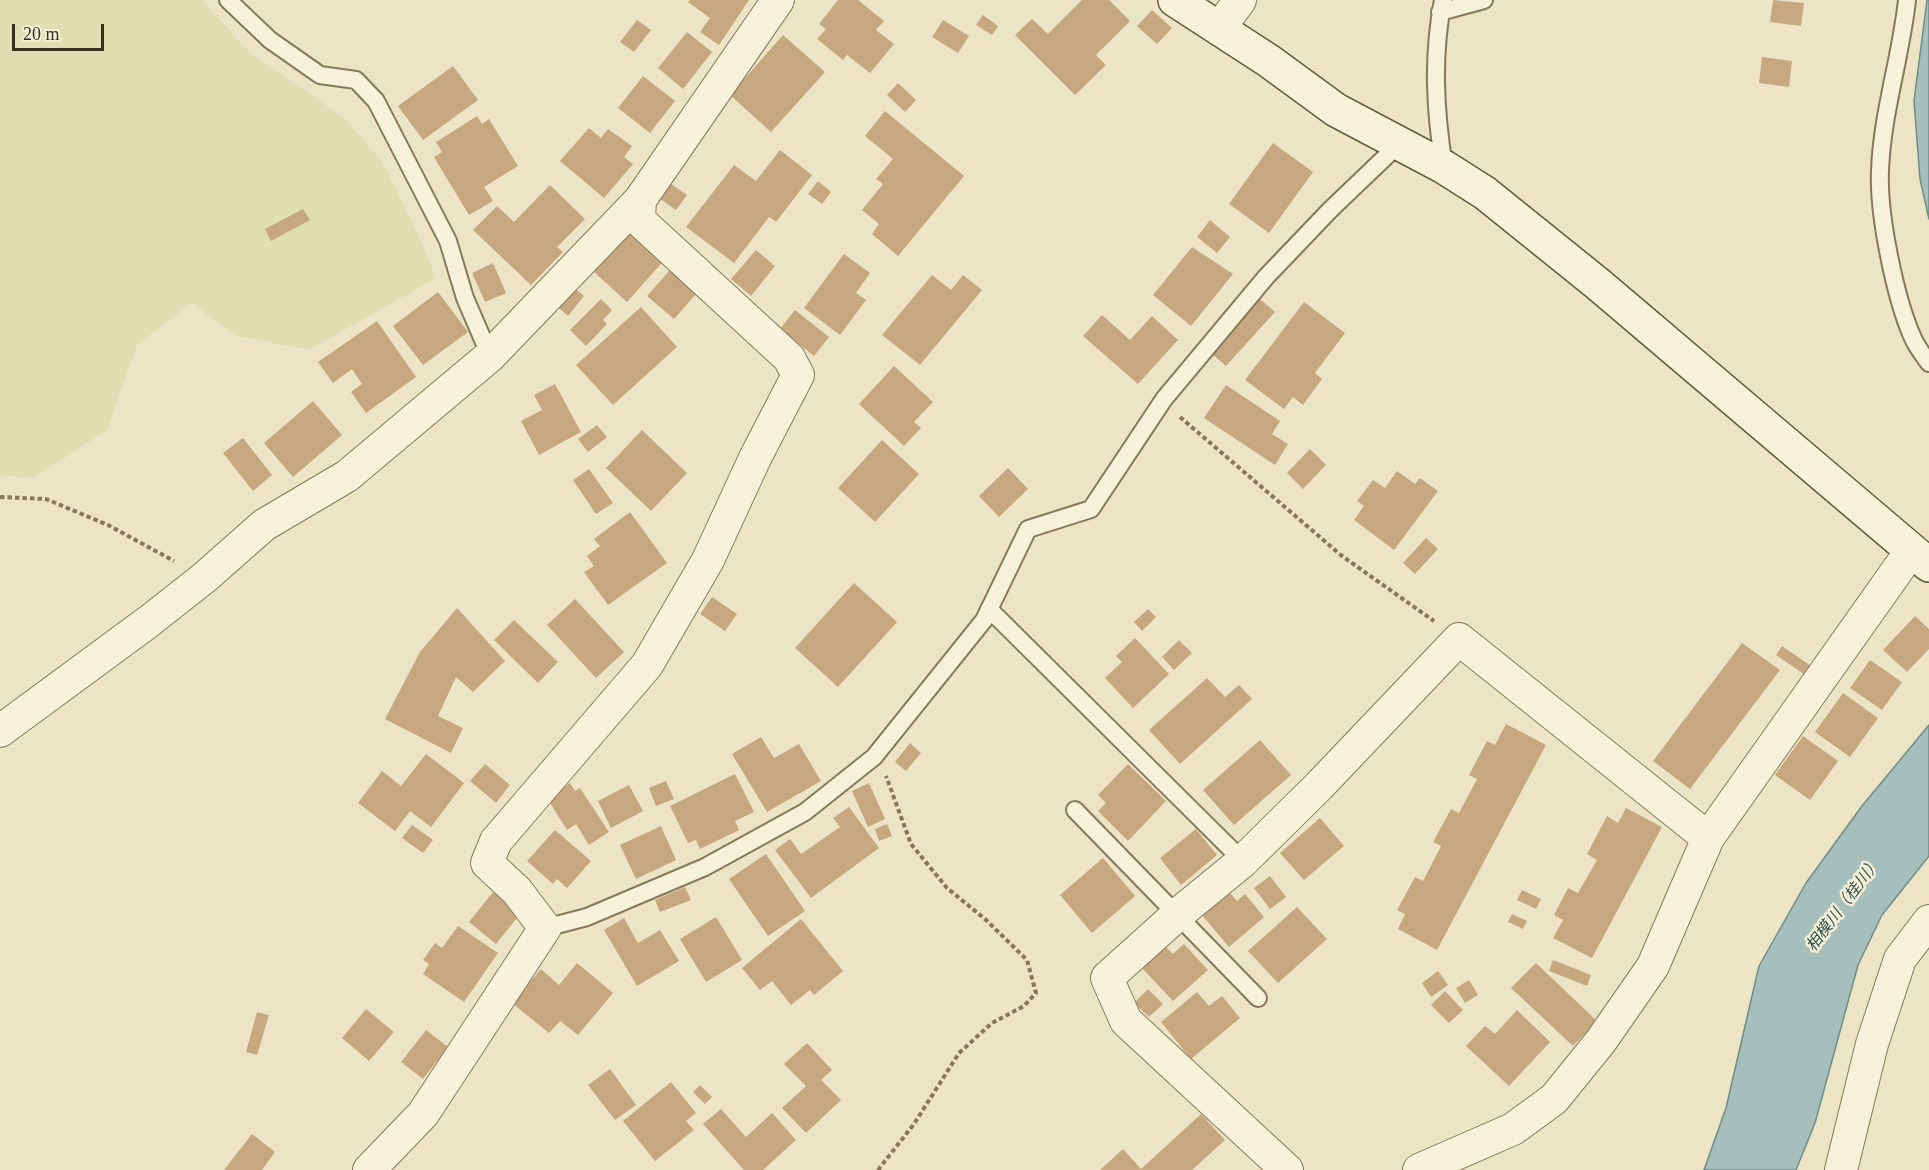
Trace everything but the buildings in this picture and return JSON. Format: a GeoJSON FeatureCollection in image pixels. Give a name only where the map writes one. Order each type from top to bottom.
{"type":"FeatureCollection","features":[{"type":"Feature","properties":{"kind":"main road"},"geometry":{"type":"LineString","coordinates":[[1175,0],[1336,110],[1444,167],[1485,193],[1598,284],[1920,558]]}},
{"type":"Feature","properties":{"kind":"street"},"geometry":{"type":"LineString","coordinates":[[0,731],[148,622],[204,578],[264,525],[347,476],[490,356],[640,200],[778,0]]}},
{"type":"Feature","properties":{"kind":"street"},"geometry":{"type":"LineString","coordinates":[[1219,29],[1240,0]]}},
{"type":"Feature","properties":{"kind":"street"},"geometry":{"type":"LineString","coordinates":[[369,1170],[423,1114],[545,928],[517,891],[487,863],[496,841],[647,665],[708,560],[755,458],[798,375],[789,358],[639,220],[640,200]]}},
{"type":"Feature","properties":{"kind":"street"},"geometry":{"type":"LineString","coordinates":[[1419,1170],[1513,1129],[1554,1099],[1601,1041],[1653,966],[1708,838],[1920,558]]}},
{"type":"Feature","properties":{"kind":"street"},"geometry":{"type":"LineString","coordinates":[[1287,1170],[1126,1021],[1107,978],[1177,915],[1243,861],[1319,786],[1459,639],[1708,838]]}},
{"type":"Feature","properties":{"kind":"street"},"geometry":{"type":"LineString","coordinates":[[1841,1170],[1872,1044],[1900,959],[1929,921]]}},
{"type":"Feature","properties":{"kind":"lane"},"geometry":{"type":"LineString","coordinates":[[228,0],[270,40],[320,75],[356,80],[376,101],[448,242],[465,298],[490,356]]}},
{"type":"Feature","properties":{"kind":"lane"},"geometry":{"type":"LineString","coordinates":[[1444,167],[1436,116],[1435,48],[1442,6],[1484,0]]}},
{"type":"Feature","properties":{"kind":"lane"},"geometry":{"type":"LineString","coordinates":[[1906,0],[1886,118],[1880,173],[1887,236],[1900,303],[1913,339],[1929,363]]}},
{"type":"Feature","properties":{"kind":"lane"},"geometry":{"type":"LineString","coordinates":[[545,928],[587,917],[705,867],[805,812],[874,757],[925,697],[984,620],[1028,529],[1091,509],[1164,399],[1266,277],[1330,210],[1399,144]]}},
{"type":"Feature","properties":{"kind":"lane"},"geometry":{"type":"LineString","coordinates":[[989,609],[1243,861]]}},
{"type":"Feature","properties":{"kind":"lane"},"geometry":{"type":"LineString","coordinates":[[1075,810],[1258,998]]}},
{"type":"Feature","properties":{"kind":"path"},"geometry":{"type":"LineString","coordinates":[[1164,399],[1175,413],[1342,556],[1459,639]]}},
{"type":"Feature","properties":{"kind":"path"},"geometry":{"type":"LineString","coordinates":[[0,497],[46,499],[108,525],[204,578]]}},
{"type":"Feature","properties":{"kind":"path"},"geometry":{"type":"LineString","coordinates":[[874,757],[888,779],[911,844],[947,888],[985,919],[1027,960],[1036,993],[1024,1006],[992,1023],[959,1053],[914,1124],[878,1170]]}},
{"type":"Feature","properties":{"kind":"green space"},"geometry":{"type":"Polygon","coordinates":[[[0,0],[202,0],[249,52],[343,117],[382,161],[419,236],[436,278],[309,350],[236,336],[192,303],[137,345],[107,430],[34,478],[0,475],[0,0]]]}},
{"type":"Feature","properties":{"kind":"water"},"geometry":{"type":"Polygon","coordinates":[[[1927,0],[1929,0],[1929,219],[1920,179],[1914,101],[1927,0]]]}},
{"type":"Feature","properties":{"kind":"water","name":"相模川（桂川）"},"geometry":{"type":"Polygon","coordinates":[[[1929,725],[1929,856],[1882,915],[1858,965],[1815,1123],[1796,1170],[1704,1170],[1726,1108],[1759,966],[1806,883],[1862,806],[1929,725]]]}}]}
